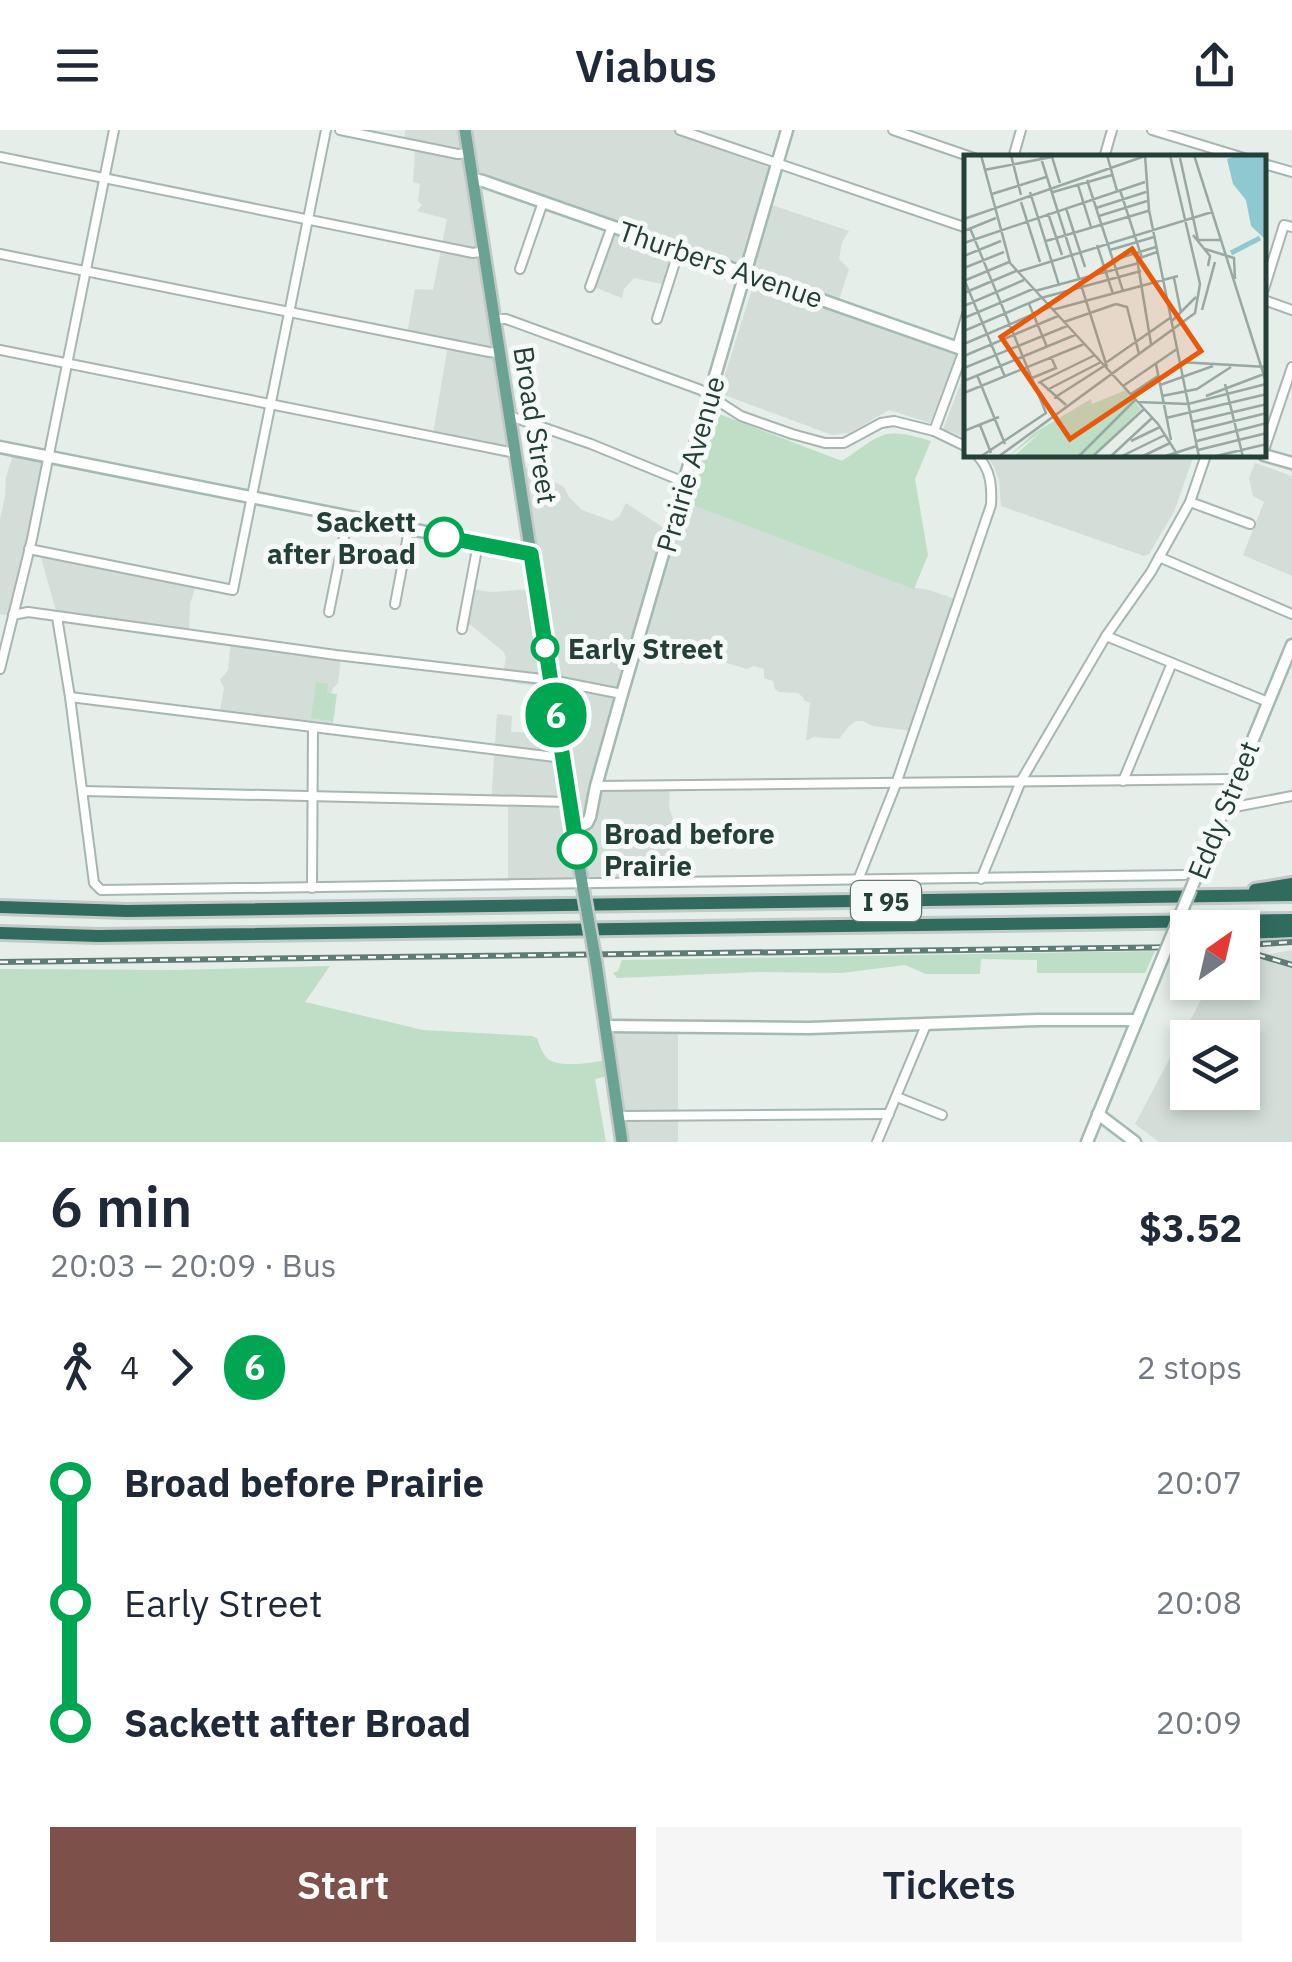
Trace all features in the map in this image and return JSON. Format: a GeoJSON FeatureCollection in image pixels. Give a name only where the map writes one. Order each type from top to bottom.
{"type":"FeatureCollection","features":[{"type":"Feature","properties":{"kind":"highway"},"geometry":{"type":"LineString","coordinates":[[1208,898],[1292,884]]}},
{"type":"Feature","properties":{"kind":"highway","name":"I 95"},"geometry":{"type":"LineString","coordinates":[[0,907],[112,911],[1292,895]]}},
{"type":"Feature","properties":{"kind":"highway","name":"I 95"},"geometry":{"type":"LineString","coordinates":[[1260,921],[1292,920]]}},
{"type":"Feature","properties":{"kind":"highway","name":"I 95"},"geometry":{"type":"LineString","coordinates":[[0,933],[128,936],[1170,922]]}},
{"type":"Feature","properties":{"kind":"highway"},"geometry":{"type":"LineString","coordinates":[[1260,932],[1292,931]]}},
{"type":"Feature","properties":{"kind":"main road","name":"Broad Street"},"geometry":{"type":"LineString","coordinates":[[465,130],[622,1142]]}},
{"type":"Feature","properties":{"kind":"street"},"geometry":{"type":"LineString","coordinates":[[0,669],[32,539],[114,130]]}},
{"type":"Feature","properties":{"kind":"street"},"geometry":{"type":"LineString","coordinates":[[29,549],[233,590],[326,130]]}},
{"type":"Feature","properties":{"kind":"street"},"geometry":{"type":"LineString","coordinates":[[340,130],[458,154],[469,152]]}},
{"type":"Feature","properties":{"kind":"street"},"geometry":{"type":"LineString","coordinates":[[680,130],[964,227]]}},
{"type":"Feature","properties":{"kind":"street","name":"Prairie Avenue"},"geometry":{"type":"LineString","coordinates":[[574,823],[594,792],[787,130]]}},
{"type":"Feature","properties":{"kind":"street"},"geometry":{"type":"LineString","coordinates":[[894,130],[965,155]]}},
{"type":"Feature","properties":{"kind":"street"},"geometry":{"type":"LineString","coordinates":[[1014,155],[1021,130]]}},
{"type":"Feature","properties":{"kind":"street"},"geometry":{"type":"LineString","coordinates":[[1105,155],[1112,130]]}},
{"type":"Feature","properties":{"kind":"street"},"geometry":{"type":"LineString","coordinates":[[1152,130],[1234,155]]}},
{"type":"Feature","properties":{"kind":"street"},"geometry":{"type":"LineString","coordinates":[[0,158],[473,253],[485,252]]}},
{"type":"Feature","properties":{"kind":"street"},"geometry":{"type":"LineString","coordinates":[[1267,165],[1292,172]]}},
{"type":"Feature","properties":{"kind":"street","name":"Thurbers Avenue"},"geometry":{"type":"LineString","coordinates":[[474,180],[963,349]]}},
{"type":"Feature","properties":{"kind":"street"},"geometry":{"type":"LineString","coordinates":[[520,270],[543,202]]}},
{"type":"Feature","properties":{"kind":"street"},"geometry":{"type":"LineString","coordinates":[[590,287],[612,226]]}},
{"type":"Feature","properties":{"kind":"street"},"geometry":{"type":"LineString","coordinates":[[1269,259],[1288,226]]}},
{"type":"Feature","properties":{"kind":"street"},"geometry":{"type":"LineString","coordinates":[[657,319],[679,250]]}},
{"type":"Feature","properties":{"kind":"street"},"geometry":{"type":"LineString","coordinates":[[0,254],[499,353]]}},
{"type":"Feature","properties":{"kind":"street"},"geometry":{"type":"LineString","coordinates":[[1267,301],[1292,310]]}},
{"type":"Feature","properties":{"kind":"street"},"geometry":{"type":"LineString","coordinates":[[496,320],[506,318],[700,390],[742,416],[826,443],[844,442],[881,422],[894,421],[964,445]]}},
{"type":"Feature","properties":{"kind":"street"},"geometry":{"type":"LineString","coordinates":[[934,432],[963,349]]}},
{"type":"Feature","properties":{"kind":"street"},"geometry":{"type":"LineString","coordinates":[[0,350],[515,453]]}},
{"type":"Feature","properties":{"kind":"street"},"geometry":{"type":"LineString","coordinates":[[1267,443],[1292,368]]}},
{"type":"Feature","properties":{"kind":"street"},"geometry":{"type":"LineString","coordinates":[[510,416],[684,482]]}},
{"type":"Feature","properties":{"kind":"street"},"geometry":{"type":"LineString","coordinates":[[0,447],[531,554]]}},
{"type":"Feature","properties":{"kind":"street"},"geometry":{"type":"LineString","coordinates":[[1267,453],[1292,464]]}},
{"type":"Feature","properties":{"kind":"street"},"geometry":{"type":"LineString","coordinates":[[858,880],[896,784],[991,505],[989,473],[979,458]]}},
{"type":"Feature","properties":{"kind":"street"},"geometry":{"type":"LineString","coordinates":[[981,878],[1021,782],[1106,636],[1159,557],[1190,502],[1205,458]]}},
{"type":"Feature","properties":{"kind":"street"},"geometry":{"type":"LineString","coordinates":[[1190,502],[1250,524]]}},
{"type":"Feature","properties":{"kind":"street"},"geometry":{"type":"LineString","coordinates":[[329,612],[348,518]]}},
{"type":"Feature","properties":{"kind":"street"},"geometry":{"type":"LineString","coordinates":[[395,604],[409,530]]}},
{"type":"Feature","properties":{"kind":"street"},"geometry":{"type":"LineString","coordinates":[[462,629],[478,544]]}},
{"type":"Feature","properties":{"kind":"street"},"geometry":{"type":"LineString","coordinates":[[1159,557],[1292,614]]}},
{"type":"Feature","properties":{"kind":"street"},"geometry":{"type":"LineString","coordinates":[[13,615],[28,612],[550,680],[622,694]]}},
{"type":"Feature","properties":{"kind":"street"},"geometry":{"type":"LineString","coordinates":[[57,617],[91,868],[96,887],[101,890],[1184,875]]}},
{"type":"Feature","properties":{"kind":"street"},"geometry":{"type":"LineString","coordinates":[[1106,636],[1268,702]]}},
{"type":"Feature","properties":{"kind":"street","name":"Eddy Street"},"geometry":{"type":"LineString","coordinates":[[1087,1142],[1292,645]]}},
{"type":"Feature","properties":{"kind":"street"},"geometry":{"type":"LineString","coordinates":[[1123,781],[1172,663]]}},
{"type":"Feature","properties":{"kind":"street"},"geometry":{"type":"LineString","coordinates":[[70,697],[562,758]]}},
{"type":"Feature","properties":{"kind":"street"},"geometry":{"type":"LineString","coordinates":[[312,888],[313,728]]}},
{"type":"Feature","properties":{"kind":"street"},"geometry":{"type":"LineString","coordinates":[[594,792],[1235,778]]}},
{"type":"Feature","properties":{"kind":"street"},"geometry":{"type":"LineString","coordinates":[[83,791],[570,802]]}},
{"type":"Feature","properties":{"kind":"street"},"geometry":{"type":"LineString","coordinates":[[1224,808],[1292,796]]}},
{"type":"Feature","properties":{"kind":"street"},"geometry":{"type":"LineString","coordinates":[[605,1026],[809,1028],[1137,1020]]}},
{"type":"Feature","properties":{"kind":"street"},"geometry":{"type":"LineString","coordinates":[[877,1142],[926,1025]]}},
{"type":"Feature","properties":{"kind":"street"},"geometry":{"type":"LineString","coordinates":[[896,1097],[942,1115]]}},
{"type":"Feature","properties":{"kind":"street"},"geometry":{"type":"LineString","coordinates":[[620,1116],[888,1114]]}},
{"type":"Feature","properties":{"kind":"street"},"geometry":{"type":"LineString","coordinates":[[1098,1114],[1135,1142]]}},
{"type":"Feature","properties":{"kind":"shaded area"},"geometry":{"type":"Polygon","coordinates":[[[405,130],[680,130],[775,163],[766,203],[849,231],[839,259],[849,269],[837,306],[680,252],[666,285],[634,278],[622,298],[591,286],[611,230],[470,177],[511,459],[432,440],[448,345],[407,334],[415,289],[433,290],[447,219],[417,211],[422,205],[418,201],[420,184],[413,182],[415,149],[404,145],[405,130]]]}},
{"type":"Feature","properties":{"kind":"shaded area"},"geometry":{"type":"Polygon","coordinates":[[[754,283],[957,353],[930,423],[889,410],[849,433],[832,435],[719,393],[754,283]]]}},
{"type":"Feature","properties":{"kind":"shaded area"},"geometry":{"type":"Polygon","coordinates":[[[964,375],[964,437],[943,429],[964,375]]]}},
{"type":"Feature","properties":{"kind":"shaded area"},"geometry":{"type":"Polygon","coordinates":[[[14,452],[47,458],[13,617],[0,614],[0,519],[14,452]]]}},
{"type":"Feature","properties":{"kind":"shaded area"},"geometry":{"type":"Polygon","coordinates":[[[988,458],[1193,458],[1174,512],[1149,554],[1144,556],[1001,506],[999,480],[988,458]]]}},
{"type":"Feature","properties":{"kind":"shaded area"},"geometry":{"type":"Polygon","coordinates":[[[513,461],[564,487],[582,510],[612,521],[619,517],[626,503],[670,532],[681,498],[911,587],[958,600],[913,731],[856,721],[839,739],[813,737],[806,741],[810,703],[798,693],[779,692],[773,681],[764,678],[764,669],[747,669],[666,645],[654,647],[639,642],[593,784],[670,786],[674,881],[508,888],[508,805],[491,804],[497,714],[512,716],[511,732],[541,733],[535,686],[502,681],[504,652],[465,624],[471,589],[533,589],[513,461]]]}},
{"type":"Feature","properties":{"kind":"shaded area"},"geometry":{"type":"Polygon","coordinates":[[[1255,463],[1292,476],[1292,576],[1243,555],[1264,502],[1253,496],[1249,478],[1255,463]]]}},
{"type":"Feature","properties":{"kind":"shaded area"},"geometry":{"type":"Polygon","coordinates":[[[40,554],[196,585],[190,604],[189,634],[58,618],[40,554]]]}},
{"type":"Feature","properties":{"kind":"shaded area"},"geometry":{"type":"Polygon","coordinates":[[[231,641],[341,658],[338,683],[330,698],[335,712],[331,732],[219,716],[224,688],[220,680],[228,670],[231,641]]]}},
{"type":"Feature","properties":{"kind":"shaded area"},"geometry":{"type":"Polygon","coordinates":[[[1292,950],[1292,1142],[1159,1142],[1135,1124],[1170,1058],[1170,1110],[1260,1110],[1260,1020],[1190,1020],[1201,1000],[1260,1000],[1260,956],[1292,950]]]}},
{"type":"Feature","properties":{"kind":"shaded area"},"geometry":{"type":"Polygon","coordinates":[[[604,1028],[678,1028],[678,1142],[619,1142],[604,1028]]]}},
{"type":"Feature","properties":{"kind":"green space"},"geometry":{"type":"Polygon","coordinates":[[[714,412],[842,461],[883,435],[902,434],[931,441],[915,479],[928,555],[914,589],[688,503],[714,412]]]}},
{"type":"Feature","properties":{"kind":"green space"},"geometry":{"type":"Polygon","coordinates":[[[316,682],[328,684],[327,693],[337,694],[333,721],[311,718],[316,682]]]}},
{"type":"Feature","properties":{"kind":"green space"},"geometry":{"type":"Polygon","coordinates":[[[1155,951],[1145,973],[1037,973],[1037,960],[981,959],[980,974],[926,974],[905,965],[842,973],[617,978],[613,973],[622,960],[1155,951]]]}},
{"type":"Feature","properties":{"kind":"green space"},"geometry":{"type":"Polygon","coordinates":[[[330,966],[305,1002],[423,1030],[532,1036],[537,1038],[546,1057],[557,1063],[606,1060],[608,1076],[595,1079],[606,1142],[0,1142],[0,969],[330,966]]]}},
{"type":"Feature","properties":{"kind":"railway"},"geometry":{"type":"LineString","coordinates":[[1260,944],[1292,942]]}},
{"type":"Feature","properties":{"kind":"railway"},"geometry":{"type":"LineString","coordinates":[[0,962],[1170,947]]}},
{"type":"Feature","properties":{"kind":"railway"},"geometry":{"type":"LineString","coordinates":[[1260,955],[1292,965]]}},
{"type":"Feature","properties":{"kind":"bus line","name":"6"},"geometry":{"type":"LineString","coordinates":[[444,537],[531,554],[577,849]]}},
{"type":"Feature","properties":{"kind":"place","name":"Sackett after Broad"},"geometry":{"type":"Point","coordinates":[444,537]}},
{"type":"Feature","properties":{"kind":"place","name":"Early Street"},"geometry":{"type":"Point","coordinates":[545,648]}},
{"type":"Feature","properties":{"kind":"place","name":"Broad before Prairie"},"geometry":{"type":"Point","coordinates":[577,849]}}]}
